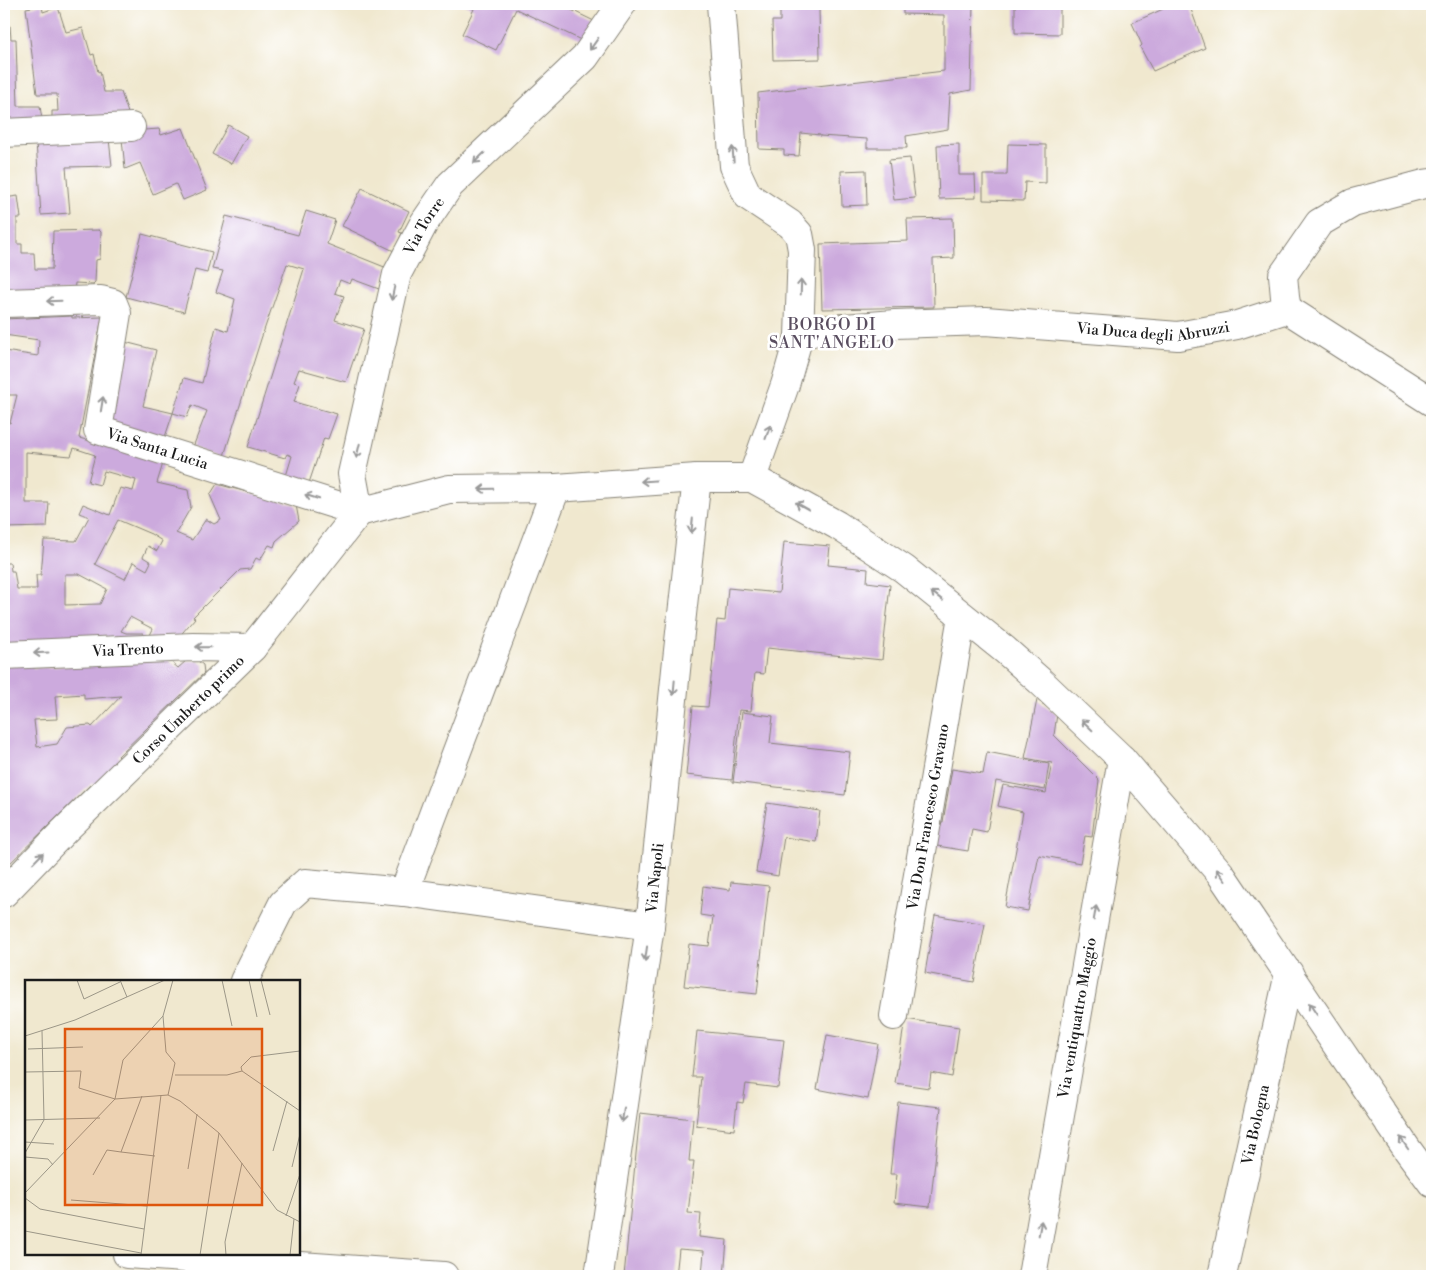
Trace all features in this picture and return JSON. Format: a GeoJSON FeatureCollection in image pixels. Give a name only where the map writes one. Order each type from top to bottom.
{"type":"FeatureCollection","features":[{"type":"Feature","properties":{"kind":"street","name":"Via Torre"},"geometry":{"type":"LineString","coordinates":[[358,512],[352,474],[397,274],[424,223],[450,185],[585,57],[622,4]]}},
{"type":"Feature","properties":{"kind":"street"},"geometry":{"type":"LineString","coordinates":[[720,4],[734,166],[748,196],[790,224],[799,234],[802,250],[799,336],[785,385],[752,478]]}},
{"type":"Feature","properties":{"kind":"street"},"geometry":{"type":"LineString","coordinates":[[4,133],[131,127]]}},
{"type":"Feature","properties":{"kind":"street"},"geometry":{"type":"LineString","coordinates":[[1432,183],[1353,203],[1319,223],[1283,275],[1287,309],[1432,402]]}},
{"type":"Feature","properties":{"kind":"street","name":"Via Santa Lucia"},"geometry":{"type":"LineString","coordinates":[[4,303],[101,300],[113,303],[118,314],[98,430],[358,512]]}},
{"type":"Feature","properties":{"kind":"street","name":"Via Duca degli Abruzzi"},"geometry":{"type":"LineString","coordinates":[[799,336],[819,330],[894,324],[986,321],[1178,336],[1237,325],[1287,309]]}},
{"type":"Feature","properties":{"kind":"street"},"geometry":{"type":"LineString","coordinates":[[358,512],[449,489],[556,488],[697,478],[752,478],[837,525],[904,570],[1005,650],[1122,759],[1220,873],[1432,1183]]}},
{"type":"Feature","properties":{"kind":"street","name":"Via Napoli"},"geometry":{"type":"LineString","coordinates":[[599,1276],[650,926],[697,478]]}},
{"type":"Feature","properties":{"kind":"street"},"geometry":{"type":"LineString","coordinates":[[404,892],[556,488]]}},
{"type":"Feature","properties":{"kind":"street","name":"Corso Umberto primo"},"geometry":{"type":"LineString","coordinates":[[4,893],[64,831],[252,648],[358,512]]}},
{"type":"Feature","properties":{"kind":"street","name":"Via Don Francesco Gravano"},"geometry":{"type":"LineString","coordinates":[[894,1016],[962,616]]}},
{"type":"Feature","properties":{"kind":"street","name":"Via Trento"},"geometry":{"type":"LineString","coordinates":[[4,655],[193,647],[252,648]]}},
{"type":"Feature","properties":{"kind":"street","name":"Via ventiquattro Maggio"},"geometry":{"type":"LineString","coordinates":[[1032,1276],[1122,759]]}},
{"type":"Feature","properties":{"kind":"street"},"geometry":{"type":"LineString","coordinates":[[245,980],[284,903],[305,883],[404,892],[650,926]]}},
{"type":"Feature","properties":{"kind":"street","name":"Via Bologna"},"geometry":{"type":"LineString","coordinates":[[1222,1276],[1289,973]]}},
{"type":"Feature","properties":{"kind":"street"},"geometry":{"type":"LineString","coordinates":[[141,1255],[444,1276]]}},
{"type":"Feature","properties":{"kind":"building"},"geometry":{"type":"Polygon","coordinates":[[[463,4],[559,4],[594,21],[583,41],[516,9],[496,50],[462,34],[474,9],[463,4]]]}},
{"type":"Feature","properties":{"kind":"building"},"geometry":{"type":"Polygon","coordinates":[[[780,4],[805,4],[805,9],[819,9],[820,59],[773,60],[772,21],[780,21],[780,4]]]}},
{"type":"Feature","properties":{"kind":"building"},"geometry":{"type":"Polygon","coordinates":[[[903,4],[973,4],[971,90],[950,94],[948,129],[906,136],[907,148],[867,148],[867,139],[801,133],[799,156],[784,155],[784,150],[759,149],[758,93],[944,71],[944,15],[903,14],[903,4]]]}},
{"type":"Feature","properties":{"kind":"building"},"geometry":{"type":"Polygon","coordinates":[[[1015,4],[1060,4],[1060,34],[1015,33],[1015,4]]]}},
{"type":"Feature","properties":{"kind":"building"},"geometry":{"type":"Polygon","coordinates":[[[1162,4],[1189,4],[1205,48],[1153,71],[1140,47],[1142,45],[1132,23],[1163,9],[1162,4]]]}},
{"type":"Feature","properties":{"kind":"building"},"geometry":{"type":"Polygon","coordinates":[[[42,5],[43,12],[58,7],[66,32],[83,28],[91,55],[94,54],[98,72],[100,71],[104,92],[121,92],[129,116],[52,121],[52,111],[58,111],[57,94],[37,94],[26,8],[42,5]]]}},
{"type":"Feature","properties":{"kind":"building"},"geometry":{"type":"Polygon","coordinates":[[[4,26],[10,26],[11,39],[16,39],[18,106],[40,106],[42,120],[4,123],[4,26]]]}},
{"type":"Feature","properties":{"kind":"building"},"geometry":{"type":"Polygon","coordinates":[[[228,125],[247,136],[231,164],[212,154],[228,125]]]}},
{"type":"Feature","properties":{"kind":"building"},"geometry":{"type":"Polygon","coordinates":[[[183,128],[207,190],[183,200],[176,184],[153,194],[140,163],[125,169],[122,139],[130,131],[159,129],[161,135],[183,128]]]}},
{"type":"Feature","properties":{"kind":"building"},"geometry":{"type":"Polygon","coordinates":[[[109,139],[112,166],[66,167],[70,213],[41,215],[36,142],[109,139]]]}},
{"type":"Feature","properties":{"kind":"building"},"geometry":{"type":"Polygon","coordinates":[[[959,144],[959,175],[975,175],[976,198],[939,199],[937,145],[959,144]]]}},
{"type":"Feature","properties":{"kind":"building"},"geometry":{"type":"Polygon","coordinates":[[[1008,144],[1046,145],[1046,183],[1025,182],[1024,201],[983,200],[983,175],[1007,175],[1008,144]]]}},
{"type":"Feature","properties":{"kind":"building"},"geometry":{"type":"Polygon","coordinates":[[[910,158],[915,198],[894,200],[889,160],[910,158]]]}},
{"type":"Feature","properties":{"kind":"building"},"geometry":{"type":"Polygon","coordinates":[[[866,170],[867,205],[842,206],[841,171],[866,170]]]}},
{"type":"Feature","properties":{"kind":"building"},"geometry":{"type":"Polygon","coordinates":[[[362,188],[409,211],[399,232],[402,233],[394,251],[342,226],[362,188]]]}},
{"type":"Feature","properties":{"kind":"building"},"geometry":{"type":"Polygon","coordinates":[[[18,196],[21,218],[17,218],[17,244],[22,244],[22,253],[34,253],[35,269],[52,269],[53,231],[99,230],[101,232],[100,259],[96,260],[95,282],[93,284],[75,283],[74,291],[4,296],[4,198],[18,196]]]}},
{"type":"Feature","properties":{"kind":"building"},"geometry":{"type":"Polygon","coordinates":[[[306,211],[335,220],[327,244],[387,268],[379,289],[352,279],[350,284],[340,280],[335,293],[344,296],[335,320],[364,329],[346,382],[299,369],[294,382],[300,384],[294,402],[337,414],[328,439],[324,438],[309,483],[286,476],[292,456],[287,454],[285,458],[248,447],[304,269],[287,264],[223,459],[193,447],[207,411],[192,405],[187,417],[173,413],[184,378],[202,383],[216,327],[228,331],[235,299],[216,292],[223,271],[212,269],[226,216],[298,235],[306,211]]]}},
{"type":"Feature","properties":{"kind":"building"},"geometry":{"type":"Polygon","coordinates":[[[953,218],[954,258],[933,259],[934,307],[822,309],[820,244],[908,241],[907,219],[953,218]]]}},
{"type":"Feature","properties":{"kind":"building"},"geometry":{"type":"Polygon","coordinates":[[[142,234],[212,252],[207,273],[195,270],[184,312],[126,297],[142,234]]]}},
{"type":"Feature","properties":{"kind":"building"},"geometry":{"type":"Polygon","coordinates":[[[72,316],[72,318],[102,317],[79,438],[164,460],[157,483],[188,490],[191,507],[176,533],[192,540],[206,519],[214,524],[221,520],[210,495],[217,484],[296,505],[299,521],[276,541],[274,547],[269,545],[260,560],[256,558],[250,569],[240,570],[193,617],[195,618],[177,639],[147,641],[153,629],[130,617],[121,631],[126,633],[143,633],[143,641],[4,647],[4,563],[10,563],[11,571],[14,571],[17,589],[37,589],[36,575],[41,575],[44,540],[76,541],[89,517],[79,513],[83,504],[110,515],[120,488],[133,491],[136,480],[104,471],[100,485],[88,482],[95,455],[74,448],[71,456],[26,452],[26,503],[49,503],[47,527],[4,528],[4,421],[10,423],[17,395],[4,395],[4,351],[38,356],[39,340],[4,335],[4,319],[72,316]],[[118,520],[95,564],[125,579],[133,562],[147,570],[151,562],[143,557],[148,546],[157,551],[162,541],[151,534],[118,520]],[[65,574],[65,605],[100,604],[107,589],[79,574],[65,574]]]}},
{"type":"Feature","properties":{"kind":"building"},"geometry":{"type":"Polygon","coordinates":[[[117,340],[156,350],[143,406],[173,413],[164,440],[103,425],[117,340]]]}},
{"type":"Feature","properties":{"kind":"building"},"geometry":{"type":"Polygon","coordinates":[[[784,542],[830,546],[828,565],[868,569],[867,582],[890,585],[882,660],[767,648],[764,674],[755,673],[751,711],[739,710],[732,780],[686,775],[693,706],[708,707],[717,620],[725,621],[728,588],[779,593],[784,542]]]}},
{"type":"Feature","properties":{"kind":"building"},"geometry":{"type":"Polygon","coordinates":[[[163,655],[178,668],[186,661],[198,661],[203,665],[204,673],[118,756],[123,761],[96,787],[92,783],[4,869],[4,825],[8,821],[4,819],[4,666],[33,663],[33,668],[163,655]],[[84,694],[55,696],[57,719],[34,720],[37,747],[57,744],[67,727],[90,725],[92,727],[121,696],[84,699],[84,694]]]}},
{"type":"Feature","properties":{"kind":"building"},"geometry":{"type":"Polygon","coordinates":[[[1037,700],[1057,714],[1054,735],[1099,780],[1092,837],[1085,836],[1080,863],[1039,855],[1028,911],[1005,907],[1023,812],[998,806],[1003,785],[1046,793],[1052,763],[1025,758],[1037,700]]]}},
{"type":"Feature","properties":{"kind":"building"},"geometry":{"type":"Polygon","coordinates":[[[742,712],[773,716],[770,743],[850,752],[845,795],[733,782],[742,712]]]}},
{"type":"Feature","properties":{"kind":"building"},"geometry":{"type":"Polygon","coordinates":[[[987,752],[1049,764],[1045,790],[996,781],[987,832],[972,829],[968,851],[931,845],[935,821],[943,822],[952,769],[983,774],[987,752]]]}},
{"type":"Feature","properties":{"kind":"building"},"geometry":{"type":"Polygon","coordinates":[[[767,803],[820,811],[816,842],[784,837],[778,876],[756,872],[767,803]]]}},
{"type":"Feature","properties":{"kind":"building"},"geometry":{"type":"Polygon","coordinates":[[[731,882],[769,886],[757,994],[684,986],[689,944],[709,946],[713,917],[700,915],[703,886],[730,890],[731,882]]]}},
{"type":"Feature","properties":{"kind":"building"},"geometry":{"type":"Polygon","coordinates":[[[935,915],[985,924],[974,982],[925,973],[935,915]]]}},
{"type":"Feature","properties":{"kind":"building"},"geometry":{"type":"Polygon","coordinates":[[[905,1019],[959,1027],[952,1077],[931,1073],[929,1088],[895,1083],[905,1019]]]}},
{"type":"Feature","properties":{"kind":"building"},"geometry":{"type":"Polygon","coordinates":[[[697,1031],[784,1040],[778,1088],[746,1084],[743,1103],[737,1102],[734,1130],[696,1125],[701,1077],[692,1077],[697,1031]]]}},
{"type":"Feature","properties":{"kind":"building"},"geometry":{"type":"Polygon","coordinates":[[[827,1035],[878,1044],[868,1099],[817,1089],[827,1035]]]}},
{"type":"Feature","properties":{"kind":"building"},"geometry":{"type":"Polygon","coordinates":[[[898,1102],[941,1107],[930,1207],[894,1203],[897,1174],[890,1174],[898,1102]]]}},
{"type":"Feature","properties":{"kind":"building"},"geometry":{"type":"Polygon","coordinates":[[[640,1113],[693,1119],[689,1161],[694,1161],[688,1213],[701,1214],[699,1237],[727,1240],[724,1276],[702,1276],[704,1251],[679,1249],[676,1276],[624,1276],[640,1113]]]}},
{"type":"Feature","properties":{"kind":"district","name":"BORGO DI SANT'ANGELO"},"geometry":{"type":"Point","coordinates":[832,333]}}]}
